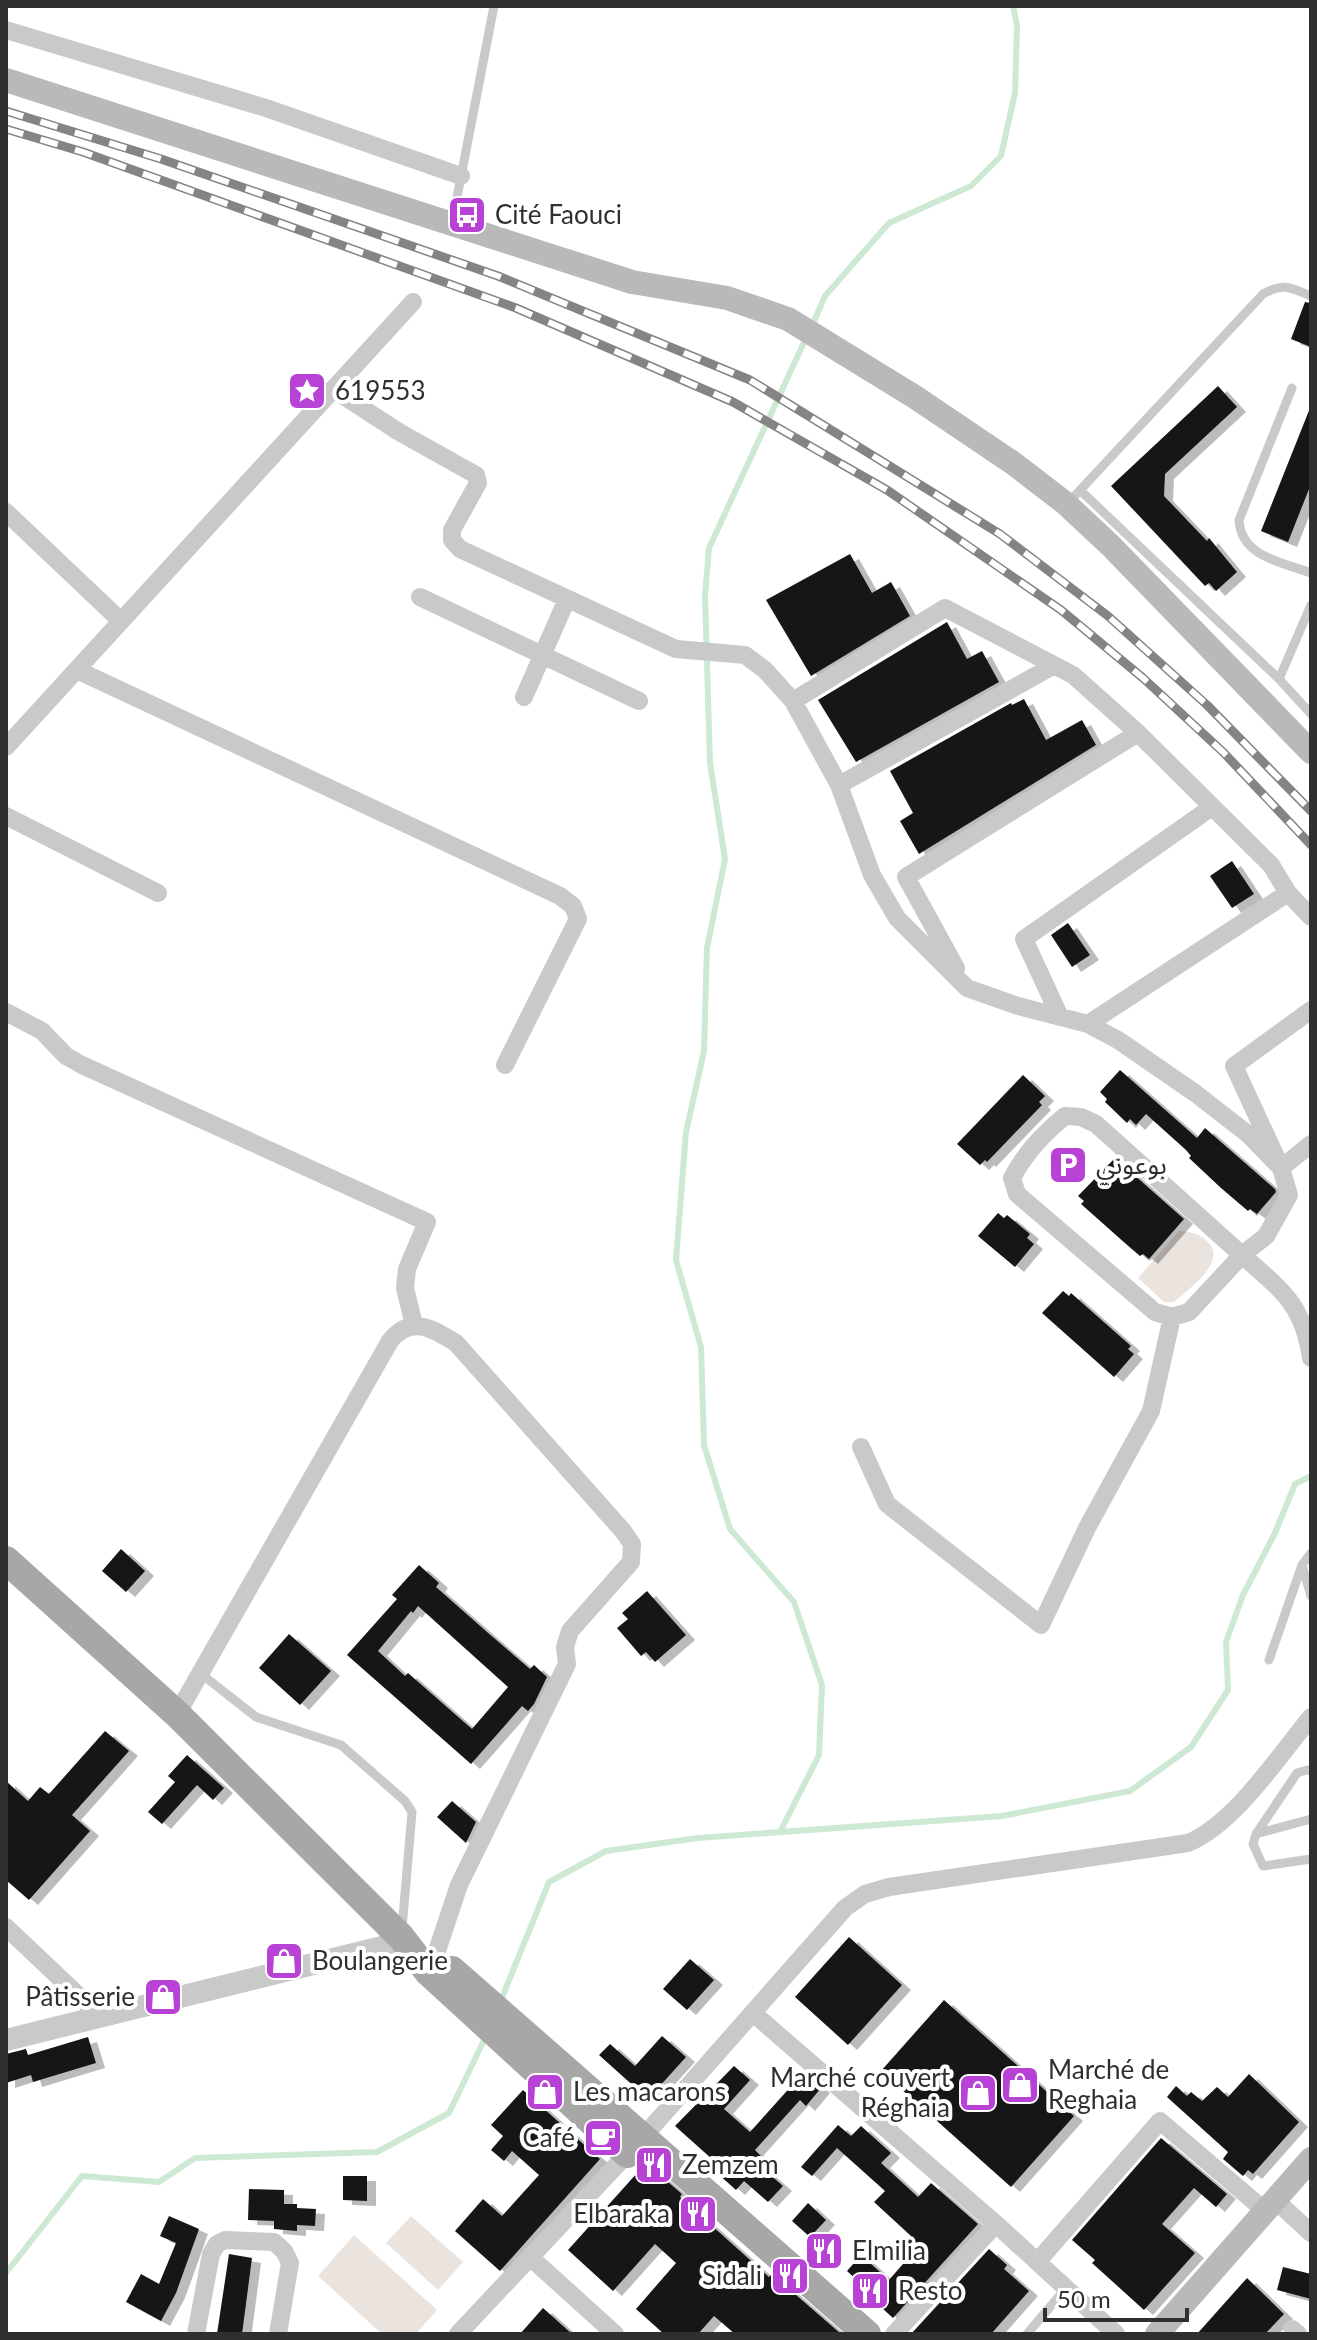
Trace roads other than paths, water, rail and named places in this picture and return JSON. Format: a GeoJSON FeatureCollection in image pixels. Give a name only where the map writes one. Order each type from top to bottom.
{"type":"FeatureCollection","features":[{"type":"Feature","properties":{"kind":"main road"},"geometry":{"type":"LineString","coordinates":[[6,80],[632,282],[727,298],[788,319],[1013,463],[1073,497],[1184,620],[1311,752]]}},
{"type":"Feature","properties":{"kind":"main road"},"geometry":{"type":"LineString","coordinates":[[6,1560],[177,1714],[401,1937],[422,1965],[461,1990],[636,2145],[867,2334]]}},
{"type":"Feature","properties":{"kind":"main road"},"geometry":{"type":"LineString","coordinates":[[401,1937],[435,1957],[461,1990]]}},
{"type":"Feature","properties":{"kind":"main road"},"geometry":{"type":"LineString","coordinates":[[1157,2334],[1311,2159]]}},
{"type":"Feature","properties":{"kind":"street"},"geometry":{"type":"LineString","coordinates":[[6,30],[266,108],[461,176]]}},
{"type":"Feature","properties":{"kind":"street"},"geometry":{"type":"LineString","coordinates":[[6,747],[413,302]]}},
{"type":"Feature","properties":{"kind":"street"},"geometry":{"type":"LineString","coordinates":[[333,389],[399,432],[476,475],[478,483],[452,530],[452,540],[460,549],[676,649],[745,655],[765,670],[793,701],[839,785],[872,875],[897,918],[967,988],[1018,1006],[1088,1024],[1118,1040],[1249,1135],[1281,1168]]}},
{"type":"Feature","properties":{"kind":"street"},"geometry":{"type":"LineString","coordinates":[[6,512],[121,621]]}},
{"type":"Feature","properties":{"kind":"street"},"geometry":{"type":"LineString","coordinates":[[420,597],[639,701]]}},
{"type":"Feature","properties":{"kind":"street"},"geometry":{"type":"LineString","coordinates":[[524,697],[567,599]]}},
{"type":"Feature","properties":{"kind":"street"},"geometry":{"type":"LineString","coordinates":[[793,701],[945,608],[1073,675],[1138,733],[1271,865],[1288,893],[1311,917]]}},
{"type":"Feature","properties":{"kind":"street"},"geometry":{"type":"LineString","coordinates":[[839,785],[1053,666]]}},
{"type":"Feature","properties":{"kind":"street"},"geometry":{"type":"LineString","coordinates":[[77,670],[546,889],[573,906],[578,919],[505,1065]]}},
{"type":"Feature","properties":{"kind":"street"},"geometry":{"type":"LineString","coordinates":[[967,988],[906,877],[1138,733]]}},
{"type":"Feature","properties":{"kind":"street"},"geometry":{"type":"LineString","coordinates":[[1060,1017],[1024,939],[1212,807]]}},
{"type":"Feature","properties":{"kind":"street"},"geometry":{"type":"LineString","coordinates":[[6,816],[158,893]]}},
{"type":"Feature","properties":{"kind":"street"},"geometry":{"type":"LineString","coordinates":[[1088,1024],[1288,893]]}},
{"type":"Feature","properties":{"kind":"street"},"geometry":{"type":"LineString","coordinates":[[1311,1010],[1234,1066],[1281,1168],[1289,1195],[1266,1236],[1242,1255],[1189,1312],[1172,1317],[1155,1312],[1017,1194],[1012,1178],[1018,1165],[1051,1127],[1065,1116],[1081,1117],[1096,1124],[1242,1255],[1292,1301],[1302,1318],[1311,1358]]}},
{"type":"Feature","properties":{"kind":"street"},"geometry":{"type":"LineString","coordinates":[[6,1012],[42,1031],[66,1056],[82,1065],[427,1222],[407,1269],[405,1288],[414,1325]]}},
{"type":"Feature","properties":{"kind":"street"},"geometry":{"type":"LineString","coordinates":[[1281,1168],[1311,1144]]}},
{"type":"Feature","properties":{"kind":"street"},"geometry":{"type":"LineString","coordinates":[[861,1447],[887,1504],[1041,1625],[1088,1526],[1151,1411],[1172,1317]]}},
{"type":"Feature","properties":{"kind":"street"},"geometry":{"type":"LineString","coordinates":[[177,1714],[398,1330],[414,1325],[437,1331],[456,1343],[632,1544],[631,1562],[570,1631],[565,1647],[567,1664],[459,1885],[435,1957]]}},
{"type":"Feature","properties":{"kind":"street"},"geometry":{"type":"LineString","coordinates":[[458,2334],[636,2145],[845,1908],[865,1894],[889,1887],[1175,1847],[1201,1838],[1224,1821],[1311,1717]]}},
{"type":"Feature","properties":{"kind":"street"},"geometry":{"type":"LineString","coordinates":[[6,1927],[100,2016]]}},
{"type":"Feature","properties":{"kind":"street"},"geometry":{"type":"LineString","coordinates":[[6,2040],[237,1985],[382,1947],[401,1937]]}},
{"type":"Feature","properties":{"kind":"street"},"geometry":{"type":"LineString","coordinates":[[753,2013],[996,2224],[1116,2334]]}},
{"type":"Feature","properties":{"kind":"street"},"geometry":{"type":"LineString","coordinates":[[1037,2262],[1160,2121],[1269,2205],[1311,2233]]}},
{"type":"Feature","properties":{"kind":"street"},"geometry":{"type":"LineString","coordinates":[[894,2334],[996,2224]]}},
{"type":"Feature","properties":{"kind":"street"},"geometry":{"type":"LineString","coordinates":[[196,2334],[211,2254],[217,2244],[225,2240],[274,2242],[284,2251],[290,2263],[278,2334]]}},
{"type":"Feature","properties":{"kind":"street"},"geometry":{"type":"LineString","coordinates":[[530,2257],[615,2334]]}},
{"type":"Feature","properties":{"kind":"lane"},"geometry":{"type":"LineString","coordinates":[[452,223],[494,6]]}},
{"type":"Feature","properties":{"kind":"lane"},"geometry":{"type":"LineString","coordinates":[[1311,296],[1290,287],[1277,287],[1263,294],[1073,497],[1279,679],[1311,714]]}},
{"type":"Feature","properties":{"kind":"lane"},"geometry":{"type":"LineString","coordinates":[[1292,388],[1239,520],[1239,529],[1255,552],[1311,573]]}},
{"type":"Feature","properties":{"kind":"lane"},"geometry":{"type":"LineString","coordinates":[[1279,679],[1311,605]]}},
{"type":"Feature","properties":{"kind":"lane"},"geometry":{"type":"LineString","coordinates":[[1269,1660],[1302,1565],[1311,1553]]}},
{"type":"Feature","properties":{"kind":"lane"},"geometry":{"type":"LineString","coordinates":[[1302,1565],[1311,1596]]}},
{"type":"Feature","properties":{"kind":"lane"},"geometry":{"type":"LineString","coordinates":[[200,1673],[256,1717],[341,1745],[405,1801],[412,1812],[401,1937]]}},
{"type":"Feature","properties":{"kind":"lane"},"geometry":{"type":"LineString","coordinates":[[1311,1771],[1297,1773],[1256,1834],[1253,1844],[1263,1866],[1311,1859]]}},
{"type":"Feature","properties":{"kind":"lane"},"geometry":{"type":"LineString","coordinates":[[1256,1834],[1311,1819]]}},
{"type":"Feature","properties":{"kind":"lane"},"geometry":{"type":"LineString","coordinates":[[1027,2334],[1066,2288]]}},
{"type":"Feature","properties":{"kind":"waterway"},"geometry":{"type":"LineString","coordinates":[[811,328],[825,296],[889,223],[971,186],[1001,156],[1015,93],[1017,26],[1013,6]]}},
{"type":"Feature","properties":{"kind":"waterway"},"geometry":{"type":"LineString","coordinates":[[780,1832],[819,1755],[822,1685],[794,1602],[730,1529],[704,1445],[701,1347],[676,1260],[686,1132],[704,1051],[707,948],[725,859],[710,763],[705,596],[709,548],[806,338]]}},
{"type":"Feature","properties":{"kind":"waterway"},"geometry":{"type":"LineString","coordinates":[[501,2000],[549,1882],[606,1851],[698,1838],[1002,1816],[1130,1791],[1191,1747],[1228,1690],[1226,1642],[1243,1595],[1275,1533],[1295,1484],[1311,1476]]}},
{"type":"Feature","properties":{"kind":"waterway"},"geometry":{"type":"LineString","coordinates":[[6,2273],[82,2176],[159,2182],[195,2158],[377,2152],[449,2113],[486,2036]]}},
{"type":"Feature","properties":{"kind":"railway"},"geometry":{"type":"LineString","coordinates":[[6,111],[161,159],[498,276],[750,380],[1000,534],[1108,616],[1207,705],[1311,811]]}},
{"type":"Feature","properties":{"kind":"railway"},"geometry":{"type":"LineString","coordinates":[[6,129],[83,152],[516,308],[733,402],[887,490],[1061,610],[1143,678],[1223,752],[1311,845]]}},
{"type":"Feature","properties":{"kind":"place","name":"Cité Faouci"},"geometry":{"type":"Point","coordinates":[467,215]}},
{"type":"Feature","properties":{"kind":"place","name":"619553"},"geometry":{"type":"Point","coordinates":[307,391]}},
{"type":"Feature","properties":{"kind":"place","name":"بوعوني"},"geometry":{"type":"Point","coordinates":[1068,1165]}},
{"type":"Feature","properties":{"kind":"place","name":"Boulangerie"},"geometry":{"type":"Point","coordinates":[284,1961]}},
{"type":"Feature","properties":{"kind":"place","name":"Pâtisserie"},"geometry":{"type":"Point","coordinates":[163,1997]}},
{"type":"Feature","properties":{"kind":"place","name":"Marché de Reghaia"},"geometry":{"type":"Point","coordinates":[1020,2085]}},
{"type":"Feature","properties":{"kind":"place","name":"Les macarons"},"geometry":{"type":"Point","coordinates":[545,2092]}},
{"type":"Feature","properties":{"kind":"place","name":"Marché couvert Réghaia"},"geometry":{"type":"Point","coordinates":[978,2093]}},
{"type":"Feature","properties":{"kind":"place","name":"Café"},"geometry":{"type":"Point","coordinates":[603,2138]}},
{"type":"Feature","properties":{"kind":"place","name":"Zemzem"},"geometry":{"type":"Point","coordinates":[654,2165]}},
{"type":"Feature","properties":{"kind":"place","name":"Elbaraka"},"geometry":{"type":"Point","coordinates":[698,2214]}},
{"type":"Feature","properties":{"kind":"place","name":"Elmilia"},"geometry":{"type":"Point","coordinates":[824,2251]}},
{"type":"Feature","properties":{"kind":"place","name":"Sidali"},"geometry":{"type":"Point","coordinates":[790,2276]}},
{"type":"Feature","properties":{"kind":"place","name":"Resto"},"geometry":{"type":"Point","coordinates":[870,2291]}}]}
